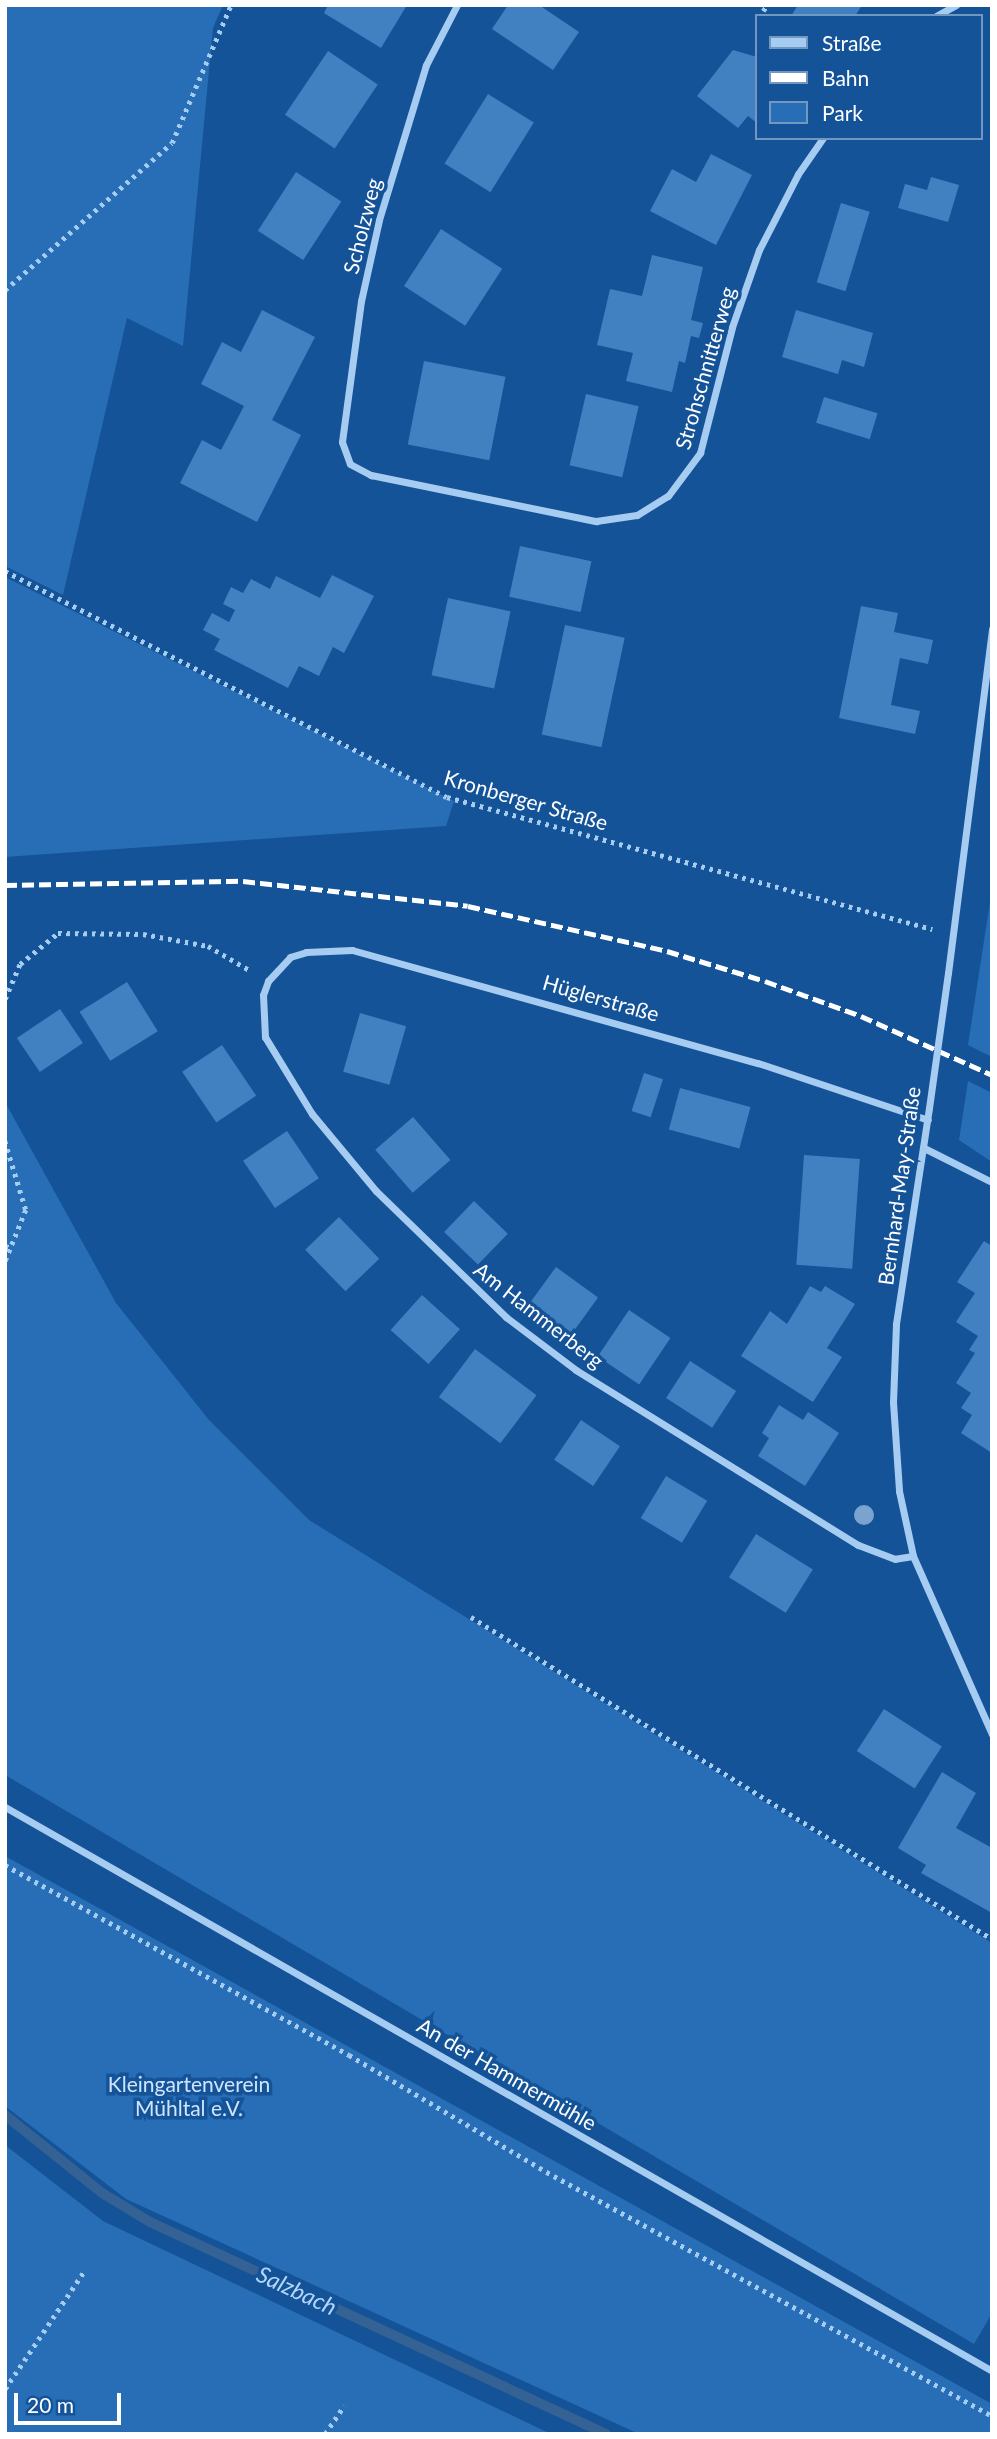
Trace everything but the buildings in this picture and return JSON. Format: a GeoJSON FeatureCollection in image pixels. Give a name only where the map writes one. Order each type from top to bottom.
{"type":"FeatureCollection","features":[{"type":"Feature","properties":{"kind":"street","name":"Scholzweg"},"geometry":{"type":"LineString","coordinates":[[350,464],[342,442],[361,301],[379,220],[426,65],[457,5]]}},
{"type":"Feature","properties":{"kind":"street"},"geometry":{"type":"LineString","coordinates":[[940,14],[956,5]]}},
{"type":"Feature","properties":{"kind":"street","name":"Strohschnitterweg"},"geometry":{"type":"LineString","coordinates":[[350,464],[371,475],[596,522],[637,515],[668,496],[700,453],[732,327],[759,250],[798,174],[822,140]]}},
{"type":"Feature","properties":{"kind":"street","name":"Bernhard-May-Straße"},"geometry":{"type":"LineString","coordinates":[[992,629],[928,1120],[896,1324],[893,1402],[899,1491],[913,1556],[992,1734]]}},
{"type":"Feature","properties":{"kind":"street","name":"Hüglerstraße"},"geometry":{"type":"LineString","coordinates":[[268,981],[290,957],[306,952],[352,950],[385,956],[758,1063],[928,1120]]}},
{"type":"Feature","properties":{"kind":"street","name":"Am Hammerberg"},"geometry":{"type":"LineString","coordinates":[[268,981],[262,1013],[265,1037],[312,1114],[376,1191],[496,1308],[576,1370],[858,1545],[895,1559],[913,1556]]}},
{"type":"Feature","properties":{"kind":"street"},"geometry":{"type":"LineString","coordinates":[[924,1147],[992,1182]]}},
{"type":"Feature","properties":{"kind":"street","name":"An der Hammermühle"},"geometry":{"type":"LineString","coordinates":[[5,1807],[992,2371]]}},
{"type":"Feature","properties":{"kind":"path"},"geometry":{"type":"LineString","coordinates":[[5,290],[172,143],[231,5]]}},
{"type":"Feature","properties":{"kind":"path"},"geometry":{"type":"LineString","coordinates":[[763,11],[767,5]]}},
{"type":"Feature","properties":{"kind":"path","name":"Kronberger Straße"},"geometry":{"type":"LineString","coordinates":[[5,571],[447,797],[953,935]]}},
{"type":"Feature","properties":{"kind":"path"},"geometry":{"type":"LineString","coordinates":[[5,999],[20,964],[58,933],[143,934],[208,946],[268,981]]}},
{"type":"Feature","properties":{"kind":"path"},"geometry":{"type":"LineString","coordinates":[[5,1141],[26,1210],[5,1262]]}},
{"type":"Feature","properties":{"kind":"path"},"geometry":{"type":"LineString","coordinates":[[5,1246],[12,1248]]}},
{"type":"Feature","properties":{"kind":"path"},"geometry":{"type":"LineString","coordinates":[[471,1617],[992,1939]]}},
{"type":"Feature","properties":{"kind":"path"},"geometry":{"type":"LineString","coordinates":[[5,1865],[349,2055],[554,2176],[992,2416]]}},
{"type":"Feature","properties":{"kind":"path"},"geometry":{"type":"LineString","coordinates":[[5,2389],[85,2270]]}},
{"type":"Feature","properties":{"kind":"path"},"geometry":{"type":"LineString","coordinates":[[325,2434],[344,2406]]}},
{"type":"Feature","properties":{"kind":"green space"},"geometry":{"type":"Polygon","coordinates":[[[5,5],[223,5],[213,28],[183,346],[127,318],[63,595],[5,566],[5,5]]]}},
{"type":"Feature","properties":{"kind":"green space"},"geometry":{"type":"Polygon","coordinates":[[[5,577],[454,801],[446,826],[5,857],[5,577]]]}},
{"type":"Feature","properties":{"kind":"green space"},"geometry":{"type":"Polygon","coordinates":[[[992,889],[992,1057],[968,1045],[992,889]]]}},
{"type":"Feature","properties":{"kind":"green space"},"geometry":{"type":"Polygon","coordinates":[[[968,1081],[992,1093],[992,1162],[959,1140],[968,1081]]]}},
{"type":"Feature","properties":{"kind":"green space"},"geometry":{"type":"Polygon","coordinates":[[[5,1102],[116,1303],[209,1420],[309,1520],[992,1943],[992,2313],[974,2344],[5,1775],[5,1102]]]}},
{"type":"Feature","properties":{"kind":"green space","name":"Kleingartenverein Mühltal e.V."},"geometry":{"type":"Polygon","coordinates":[[[5,1856],[992,2404],[992,2434],[639,2434],[126,2199],[5,2106],[5,1856]]]}},
{"type":"Feature","properties":{"kind":"green space"},"geometry":{"type":"Polygon","coordinates":[[[5,2145],[103,2221],[551,2434],[5,2434],[5,2145]]]}},
{"type":"Feature","properties":{"kind":"waterway","name":"Salzbach"},"geometry":{"type":"LineString","coordinates":[[5,2115],[102,2193],[150,2222],[606,2434]]}},
{"type":"Feature","properties":{"kind":"railway"},"geometry":{"type":"LineString","coordinates":[[5,885],[243,881],[468,906],[667,951],[765,981],[861,1016],[992,1075]]}}]}
